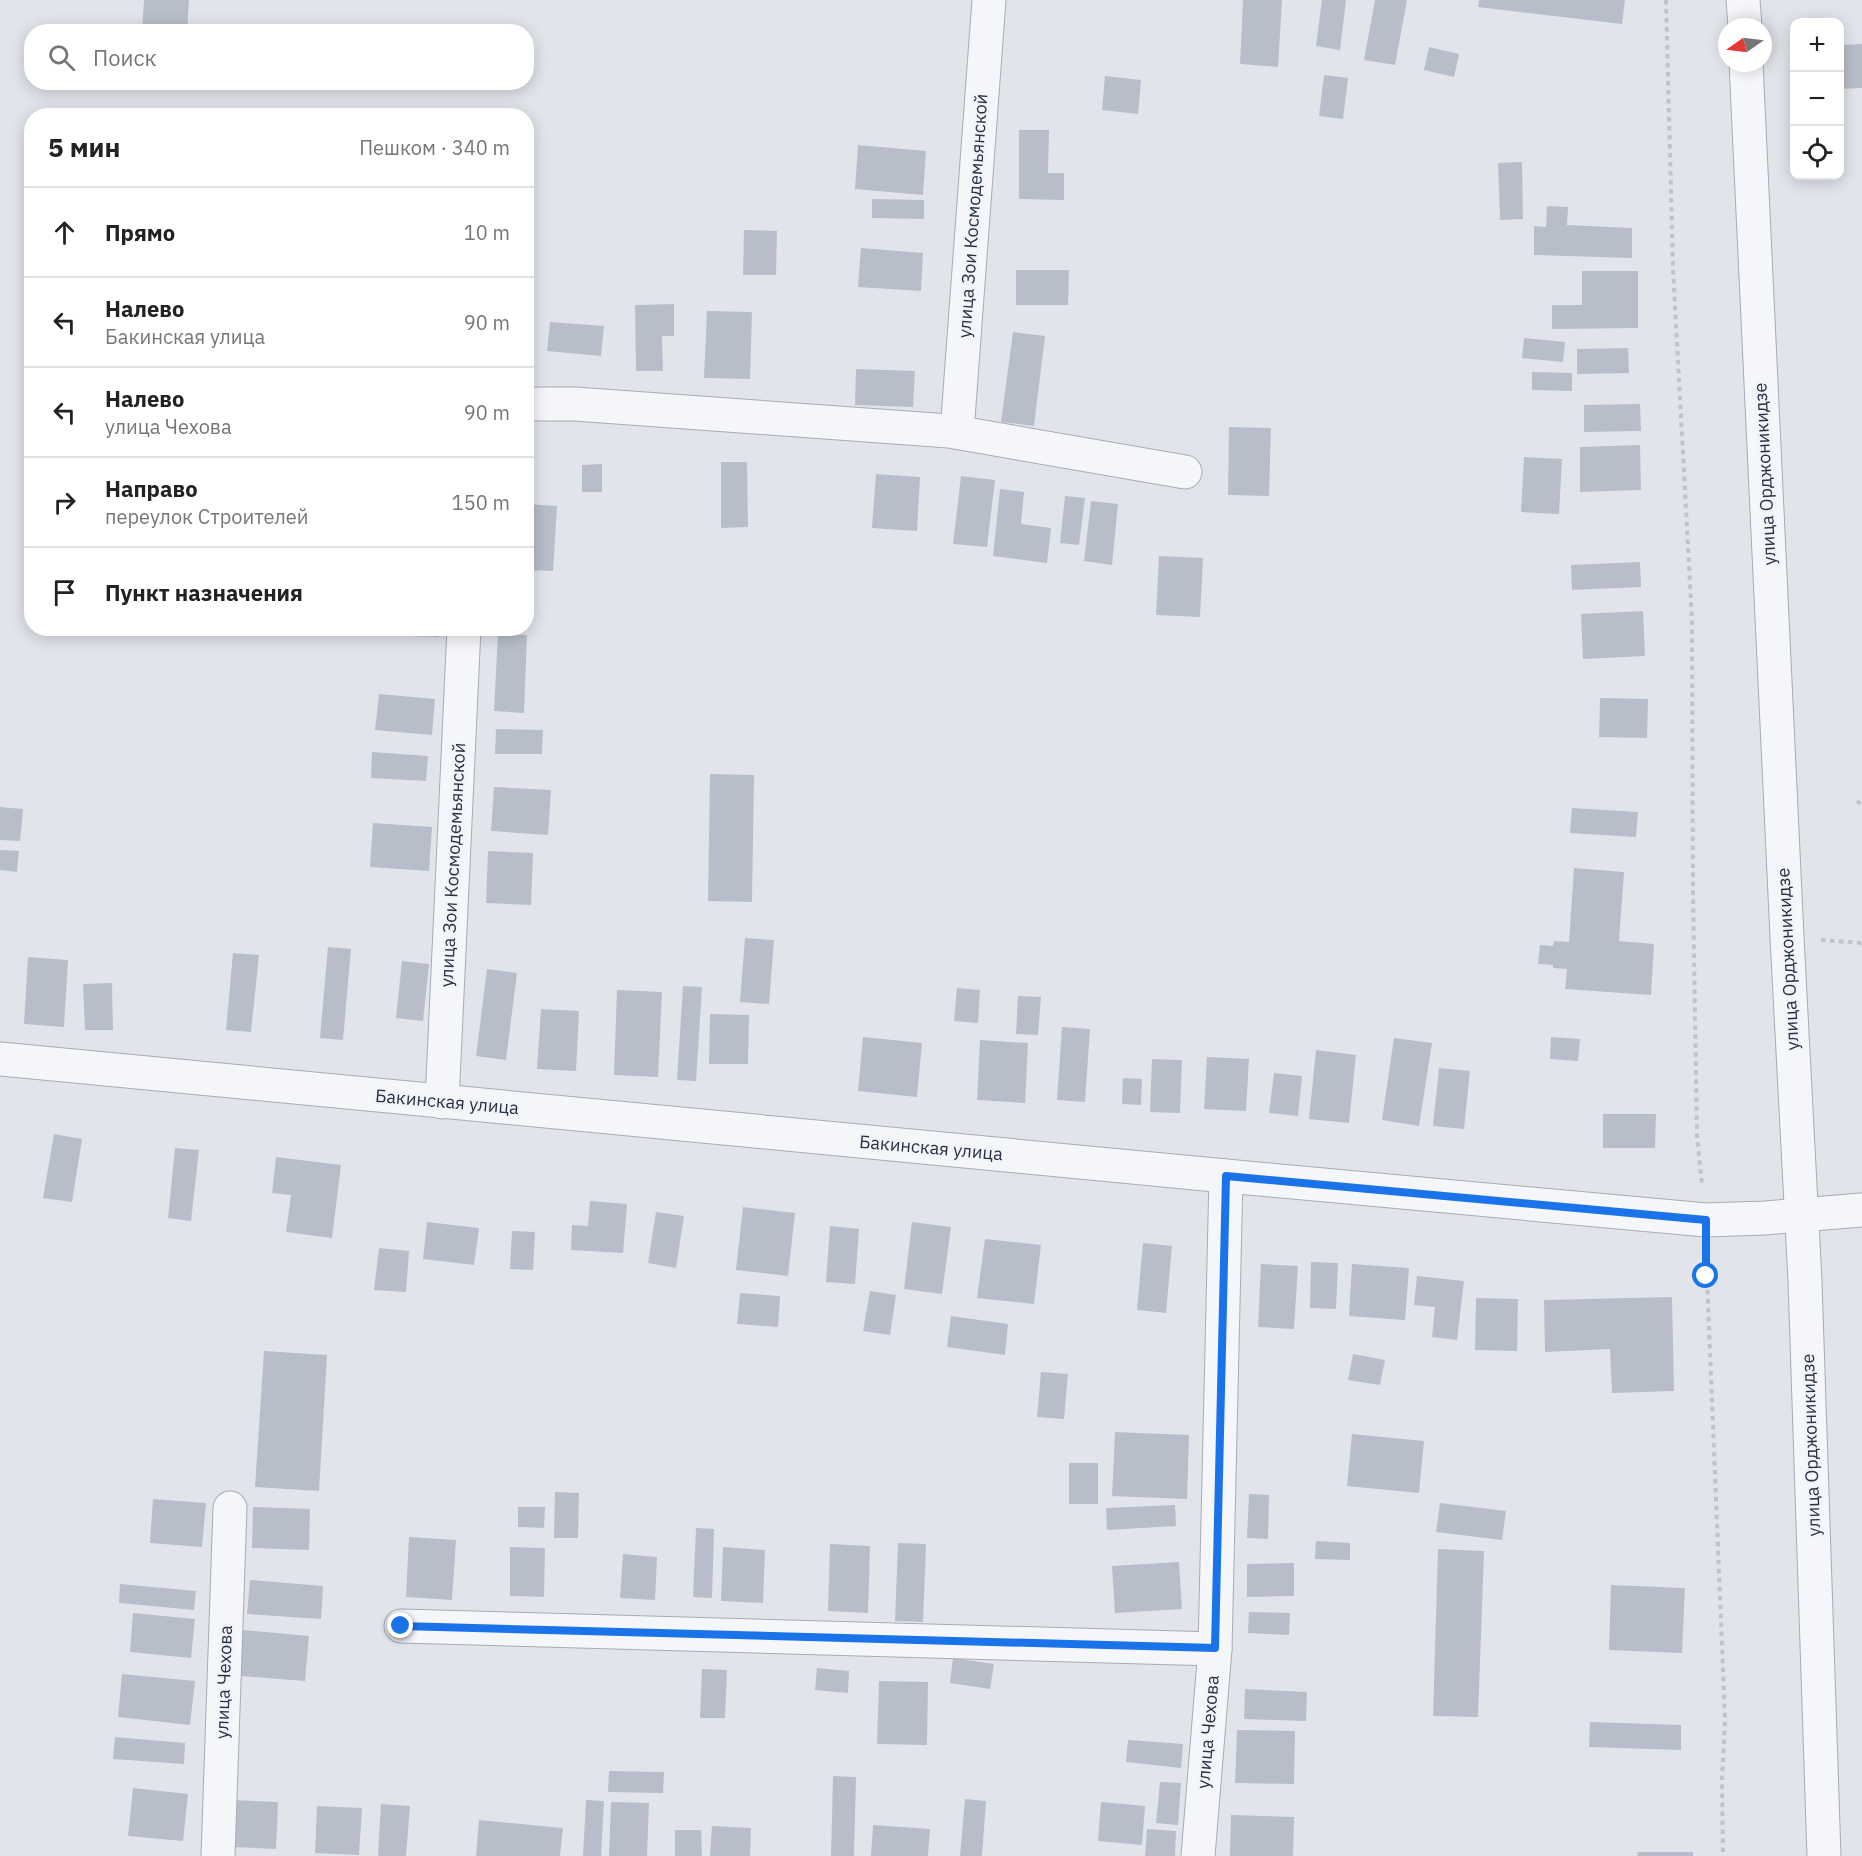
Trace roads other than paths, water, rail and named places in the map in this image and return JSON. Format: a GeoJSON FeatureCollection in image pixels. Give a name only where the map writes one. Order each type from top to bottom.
{"type":"FeatureCollection","features":[{"type":"Feature","properties":{"kind":"street","name":"улица Зои Космодемьянской"},"geometry":{"type":"LineString","coordinates":[[957,432],[989,0]]}},
{"type":"Feature","properties":{"kind":"street"},"geometry":{"type":"LineString","coordinates":[[1743,0],[1744,18]]}},
{"type":"Feature","properties":{"kind":"street","name":"улица Орджоникидзе"},"geometry":{"type":"LineString","coordinates":[[1746,72],[1801,1216],[1824,1856]]}},
{"type":"Feature","properties":{"kind":"street"},"geometry":{"type":"LineString","coordinates":[[534,404],[575,404],[957,432],[1185,472]]}},
{"type":"Feature","properties":{"kind":"street","name":"улица Зои Космодемьянской"},"geometry":{"type":"LineString","coordinates":[[442,1102],[464,636]]}},
{"type":"Feature","properties":{"kind":"street","name":"Бакинская улица"},"geometry":{"type":"LineString","coordinates":[[0,1059],[1706,1220],[1801,1216],[1862,1210]]}},
{"type":"Feature","properties":{"kind":"street","name":"улица Чехова"},"geometry":{"type":"LineString","coordinates":[[1198,1856],[1215,1648],[1226,1176]]}},
{"type":"Feature","properties":{"kind":"street","name":"улица Чехова"},"geometry":{"type":"LineString","coordinates":[[218,1856],[230,1508]]}},
{"type":"Feature","properties":{"kind":"street"},"geometry":{"type":"LineString","coordinates":[[401,1626],[1215,1648]]}}]}
